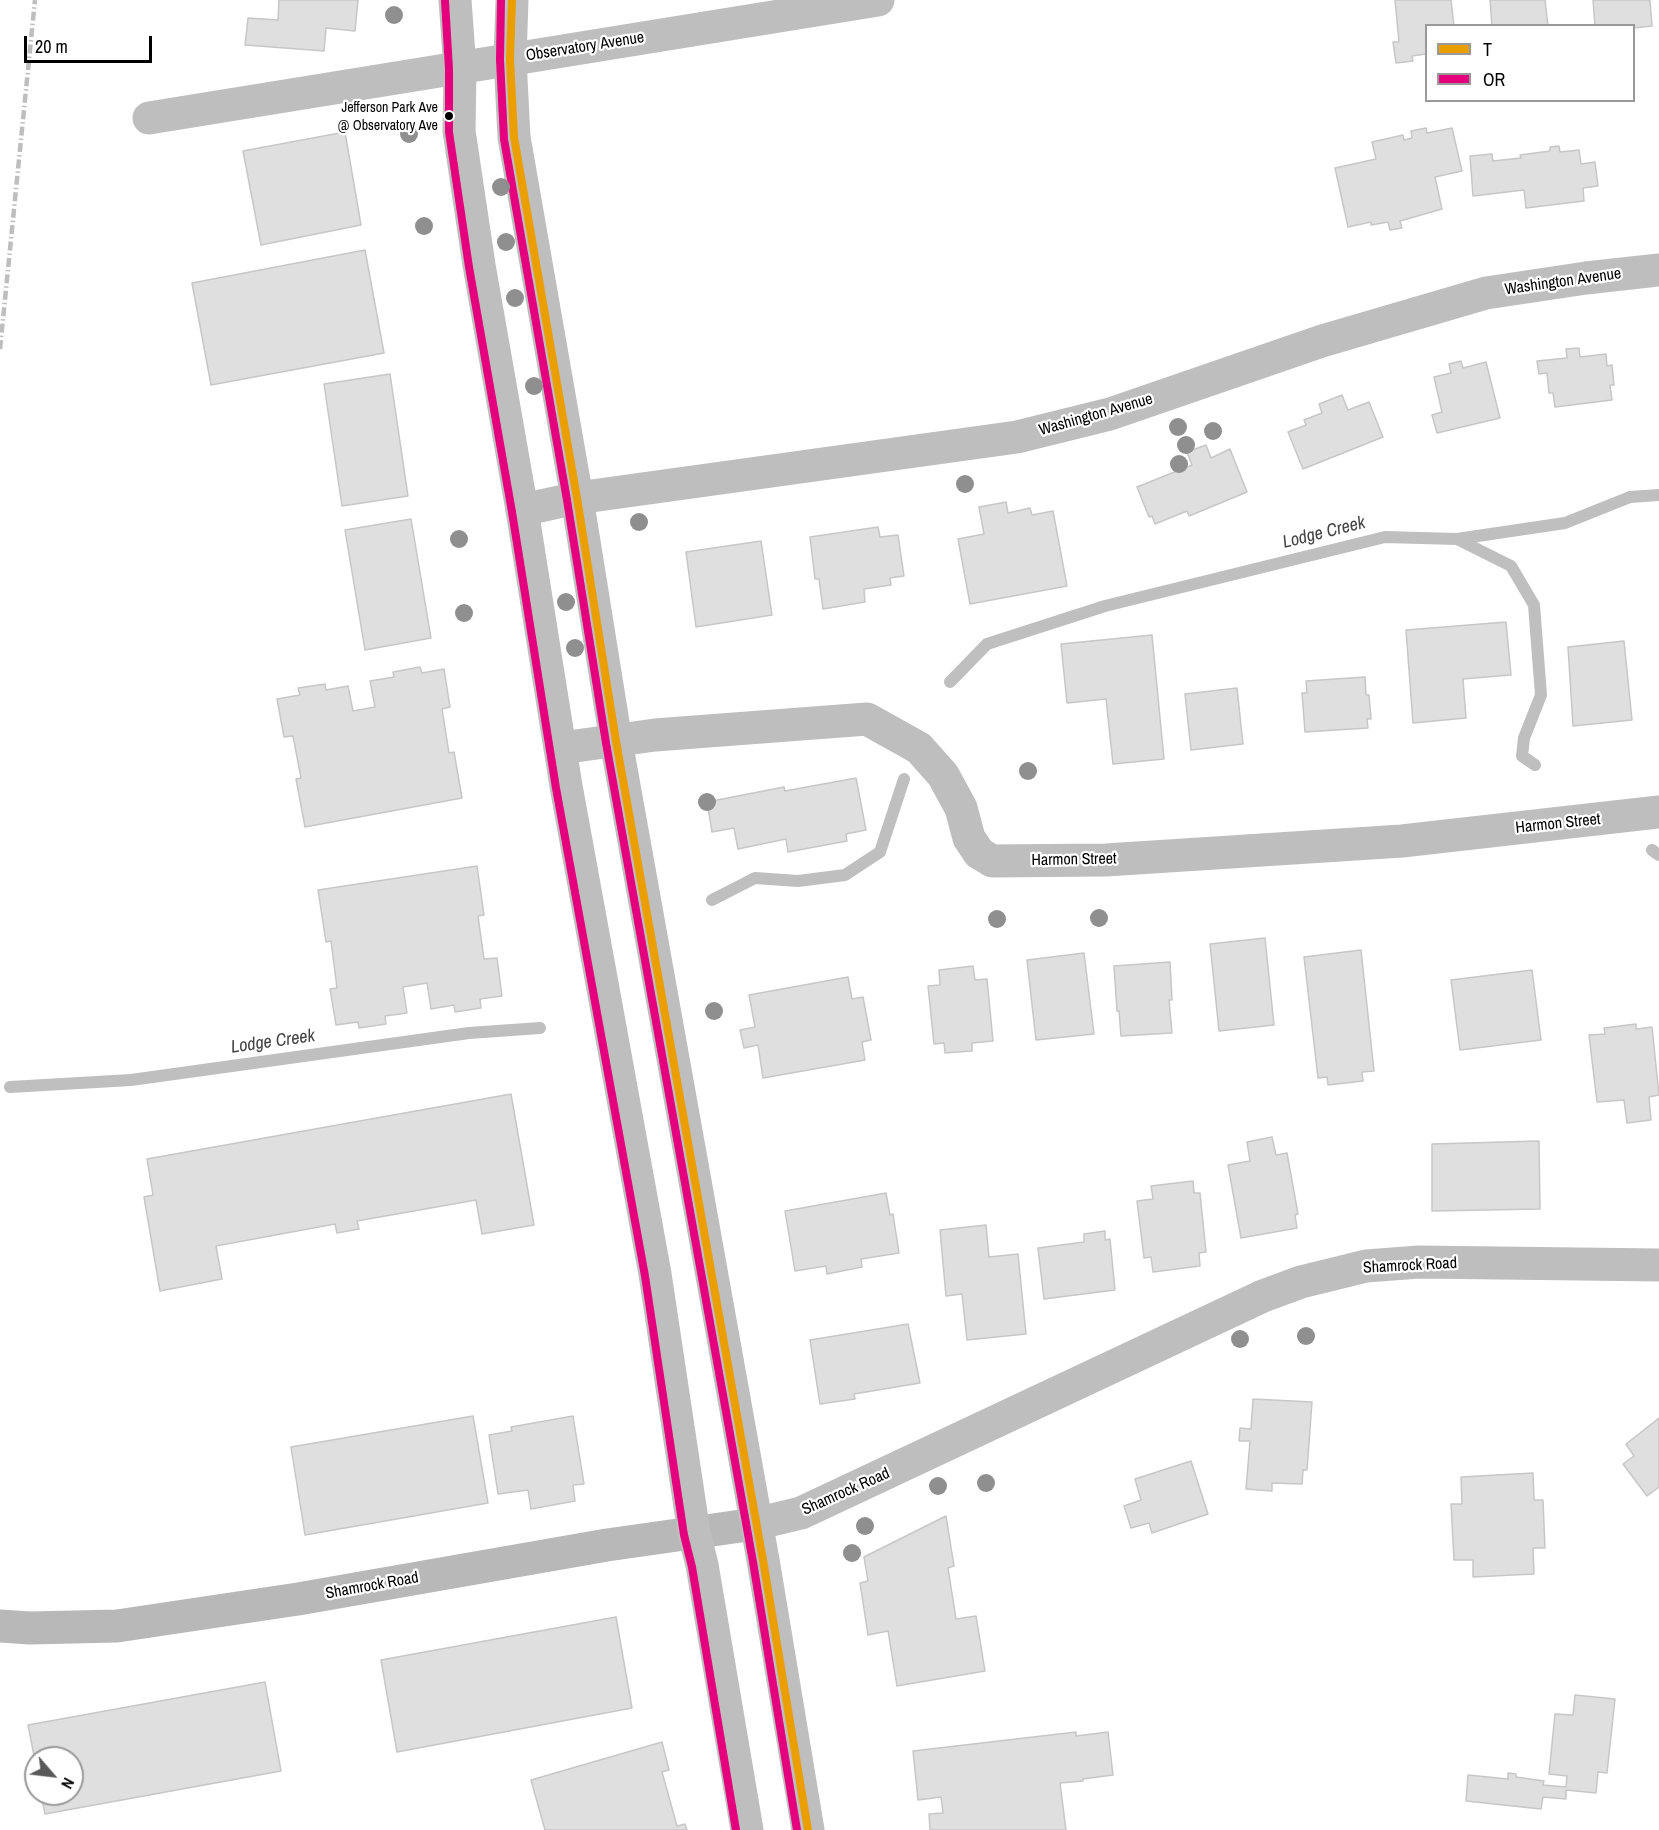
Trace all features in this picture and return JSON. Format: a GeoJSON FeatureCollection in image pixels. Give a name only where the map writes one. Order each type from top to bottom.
{"type":"FeatureCollection","features":[{"type":"Feature","properties":{"kind":"street"},"geometry":{"type":"LineString","coordinates":[[455,0],[460,69],[459,131],[481,277],[561,748],[655,1274],[694,1533],[702,1565],[747,1830]]}},
{"type":"Feature","properties":{"kind":"street"},"geometry":{"type":"LineString","coordinates":[[512,0],[510,59],[514,137],[577,498],[616,741],[808,1830]]}},
{"type":"Feature","properties":{"kind":"street","name":"Observatory Avenue"},"geometry":{"type":"LineString","coordinates":[[149,118],[878,0]]}},
{"type":"Feature","properties":{"kind":"street","name":"Washington Avenue"},"geometry":{"type":"LineString","coordinates":[[522,510],[577,498],[1017,437],[1110,414],[1322,341],[1486,293],[1659,270]]}},
{"type":"Feature","properties":{"kind":"street","name":"Harmon Street"},"geometry":{"type":"LineString","coordinates":[[561,748],[656,735],[867,719],[918,748],[943,775],[961,808],[969,838],[979,853],[992,861],[1106,860],[1402,841],[1659,812]]}},
{"type":"Feature","properties":{"kind":"street","name":"Shamrock Road"},"geometry":{"type":"LineString","coordinates":[[0,1626],[30,1628],[117,1626],[298,1599],[607,1545],[755,1524],[801,1513],[1256,1299],[1301,1282],[1366,1266],[1419,1262],[1659,1265]]}},
{"type":"Feature","properties":{"kind":"building"},"geometry":{"type":"Polygon","coordinates":[[[279,0],[358,0],[355,31],[326,28],[324,51],[245,45],[248,18],[278,20],[279,0]]]}},
{"type":"Feature","properties":{"kind":"building"},"geometry":{"type":"Polygon","coordinates":[[[1395,0],[1451,0],[1454,24],[1425,24],[1425,54],[1412,56],[1413,61],[1396,63],[1393,42],[1399,42],[1395,0]]]}},
{"type":"Feature","properties":{"kind":"building"},"geometry":{"type":"Polygon","coordinates":[[[1490,0],[1545,0],[1548,24],[1492,24],[1490,0]]]}},
{"type":"Feature","properties":{"kind":"building"},"geometry":{"type":"Polygon","coordinates":[[[1593,0],[1650,1],[1652,26],[1635,28],[1635,24],[1595,24],[1593,0]]]}},
{"type":"Feature","properties":{"kind":"building"},"geometry":{"type":"Polygon","coordinates":[[[1426,128],[1427,133],[1452,128],[1462,171],[1435,177],[1442,209],[1400,221],[1402,228],[1390,230],[1388,222],[1371,225],[1371,222],[1348,227],[1335,168],[1376,159],[1372,142],[1403,135],[1404,140],[1412,138],[1411,131],[1426,128]]]}},
{"type":"Feature","properties":{"kind":"building"},"geometry":{"type":"Polygon","coordinates":[[[345,132],[361,225],[261,245],[243,151],[345,132]]]}},
{"type":"Feature","properties":{"kind":"building"},"geometry":{"type":"Polygon","coordinates":[[[1559,146],[1560,152],[1579,150],[1581,164],[1595,162],[1598,186],[1583,188],[1584,201],[1526,208],[1524,190],[1473,196],[1470,156],[1492,154],[1493,161],[1521,158],[1520,155],[1550,151],[1550,147],[1559,146]]]}},
{"type":"Feature","properties":{"kind":"building"},"geometry":{"type":"Polygon","coordinates":[[[365,250],[384,353],[211,385],[192,283],[365,250]]]}},
{"type":"Feature","properties":{"kind":"building"},"geometry":{"type":"Polygon","coordinates":[[[1579,348],[1580,357],[1606,354],[1607,366],[1612,365],[1614,385],[1610,385],[1612,400],[1555,407],[1553,393],[1549,393],[1547,373],[1539,374],[1537,361],[1567,358],[1566,349],[1579,348]]]}},
{"type":"Feature","properties":{"kind":"building"},"geometry":{"type":"Polygon","coordinates":[[[1461,361],[1463,368],[1486,362],[1500,418],[1437,433],[1432,415],[1442,412],[1434,377],[1451,373],[1449,364],[1461,361]]]}},
{"type":"Feature","properties":{"kind":"building"},"geometry":{"type":"Polygon","coordinates":[[[390,374],[408,496],[342,506],[324,384],[390,374]]]}},
{"type":"Feature","properties":{"kind":"building"},"geometry":{"type":"Polygon","coordinates":[[[1342,395],[1348,410],[1369,402],[1383,437],[1303,469],[1288,432],[1306,425],[1304,420],[1322,413],[1319,404],[1342,395]]]}},
{"type":"Feature","properties":{"kind":"building"},"geometry":{"type":"Polygon","coordinates":[[[1206,445],[1211,458],[1230,449],[1247,492],[1189,516],[1187,511],[1155,524],[1152,516],[1149,517],[1137,487],[1192,465],[1187,452],[1206,445]]]}},
{"type":"Feature","properties":{"kind":"building"},"geometry":{"type":"Polygon","coordinates":[[[1006,502],[1008,513],[1030,508],[1032,515],[1053,511],[1067,586],[970,604],[958,539],[984,534],[979,507],[1006,502]]]}},
{"type":"Feature","properties":{"kind":"building"},"geometry":{"type":"Polygon","coordinates":[[[411,519],[431,638],[365,650],[345,530],[411,519]]]}},
{"type":"Feature","properties":{"kind":"building"},"geometry":{"type":"Polygon","coordinates":[[[878,527],[880,537],[898,535],[904,576],[890,578],[891,585],[864,589],[865,602],[823,609],[819,579],[815,579],[810,537],[878,527]]]}},
{"type":"Feature","properties":{"kind":"building"},"geometry":{"type":"Polygon","coordinates":[[[761,541],[772,615],[696,627],[686,552],[761,541]]]}},
{"type":"Feature","properties":{"kind":"building"},"geometry":{"type":"Polygon","coordinates":[[[1506,622],[1511,675],[1463,679],[1466,718],[1413,723],[1406,630],[1506,622]]]}},
{"type":"Feature","properties":{"kind":"building"},"geometry":{"type":"Polygon","coordinates":[[[1152,635],[1164,759],[1113,764],[1106,699],[1067,703],[1061,644],[1152,635]]]}},
{"type":"Feature","properties":{"kind":"building"},"geometry":{"type":"Polygon","coordinates":[[[1624,641],[1632,720],[1573,726],[1568,647],[1624,641]]]}},
{"type":"Feature","properties":{"kind":"building"},"geometry":{"type":"Polygon","coordinates":[[[420,667],[422,673],[444,669],[450,707],[442,709],[449,753],[454,752],[462,798],[305,827],[296,779],[301,778],[293,736],[284,737],[277,699],[300,695],[298,688],[325,684],[326,690],[348,686],[353,711],[375,707],[370,681],[394,677],[393,672],[420,667]]]}},
{"type":"Feature","properties":{"kind":"building"},"geometry":{"type":"Polygon","coordinates":[[[1365,677],[1371,719],[1367,719],[1368,728],[1305,732],[1302,693],[1307,693],[1306,681],[1365,677]]]}},
{"type":"Feature","properties":{"kind":"building"},"geometry":{"type":"Polygon","coordinates":[[[1237,688],[1243,744],[1191,750],[1185,694],[1237,688]]]}},
{"type":"Feature","properties":{"kind":"building"},"geometry":{"type":"Polygon","coordinates":[[[856,778],[866,830],[846,834],[847,841],[788,852],[786,839],[738,849],[734,828],[712,832],[707,802],[784,787],[785,791],[856,778]]]}},
{"type":"Feature","properties":{"kind":"building"},"geometry":{"type":"Polygon","coordinates":[[[477,866],[484,915],[478,916],[484,959],[497,958],[502,996],[480,999],[481,1008],[455,1012],[454,1005],[431,1009],[427,983],[403,987],[407,1013],[385,1016],[386,1024],[359,1028],[358,1022],[336,1025],[330,989],[337,988],[331,941],[326,942],[318,890],[477,866]]]}},
{"type":"Feature","properties":{"kind":"building"},"geometry":{"type":"Polygon","coordinates":[[[1265,938],[1274,1025],[1219,1031],[1210,944],[1265,938]]]}},
{"type":"Feature","properties":{"kind":"building"},"geometry":{"type":"Polygon","coordinates":[[[1361,950],[1374,1071],[1362,1072],[1363,1081],[1328,1085],[1327,1077],[1318,1078],[1304,957],[1361,950]]]}},
{"type":"Feature","properties":{"kind":"building"},"geometry":{"type":"Polygon","coordinates":[[[1084,953],[1094,1034],[1036,1040],[1027,960],[1084,953]]]}},
{"type":"Feature","properties":{"kind":"building"},"geometry":{"type":"Polygon","coordinates":[[[1170,962],[1172,1000],[1169,1000],[1172,1033],[1121,1036],[1114,966],[1170,962]]]}},
{"type":"Feature","properties":{"kind":"building"},"geometry":{"type":"Polygon","coordinates":[[[973,966],[975,980],[987,979],[993,1041],[972,1043],[972,1051],[945,1053],[944,1043],[934,1044],[928,986],[940,985],[939,970],[973,966]]]}},
{"type":"Feature","properties":{"kind":"building"},"geometry":{"type":"Polygon","coordinates":[[[1532,970],[1541,1040],[1460,1050],[1451,980],[1532,970]]]}},
{"type":"Feature","properties":{"kind":"building"},"geometry":{"type":"Polygon","coordinates":[[[848,977],[852,999],[863,997],[871,1040],[862,1042],[865,1060],[763,1078],[758,1045],[744,1048],[740,1030],[755,1027],[749,995],[848,977]]]}},
{"type":"Feature","properties":{"kind":"building"},"geometry":{"type":"Polygon","coordinates":[[[1636,1024],[1636,1029],[1652,1027],[1659,1095],[1649,1097],[1651,1120],[1627,1123],[1624,1100],[1597,1102],[1589,1035],[1605,1034],[1604,1028],[1636,1024]]]}},
{"type":"Feature","properties":{"kind":"building"},"geometry":{"type":"Polygon","coordinates":[[[511,1094],[534,1225],[482,1234],[476,1200],[357,1221],[359,1229],[337,1233],[335,1224],[216,1246],[222,1279],[160,1291],[144,1197],[153,1195],[147,1159],[511,1094]]]}},
{"type":"Feature","properties":{"kind":"building"},"geometry":{"type":"Polygon","coordinates":[[[1272,1137],[1276,1155],[1287,1153],[1298,1214],[1295,1215],[1297,1228],[1241,1238],[1228,1165],[1250,1161],[1247,1142],[1272,1137]]]}},
{"type":"Feature","properties":{"kind":"building"},"geometry":{"type":"Polygon","coordinates":[[[1539,1141],[1540,1209],[1432,1211],[1432,1144],[1539,1141]]]}},
{"type":"Feature","properties":{"kind":"building"},"geometry":{"type":"Polygon","coordinates":[[[1193,1181],[1194,1193],[1200,1193],[1206,1252],[1199,1253],[1200,1266],[1153,1272],[1151,1257],[1144,1258],[1137,1201],[1153,1199],[1151,1186],[1193,1181]]]}},
{"type":"Feature","properties":{"kind":"building"},"geometry":{"type":"Polygon","coordinates":[[[886,1193],[890,1215],[893,1214],[899,1253],[861,1259],[862,1267],[827,1274],[826,1266],[795,1271],[785,1211],[886,1193]]]}},
{"type":"Feature","properties":{"kind":"building"},"geometry":{"type":"Polygon","coordinates":[[[986,1225],[989,1257],[1018,1254],[1026,1334],[967,1340],[962,1294],[946,1296],[940,1230],[986,1225]]]}},
{"type":"Feature","properties":{"kind":"building"},"geometry":{"type":"Polygon","coordinates":[[[1105,1231],[1105,1240],[1110,1239],[1115,1290],[1044,1299],[1038,1248],[1084,1242],[1084,1234],[1105,1231]]]}},
{"type":"Feature","properties":{"kind":"building"},"geometry":{"type":"Polygon","coordinates":[[[908,1324],[920,1383],[854,1394],[855,1399],[820,1404],[810,1340],[908,1324]]]}},
{"type":"Feature","properties":{"kind":"building"},"geometry":{"type":"Polygon","coordinates":[[[1253,1399],[1312,1402],[1307,1470],[1303,1470],[1302,1484],[1272,1483],[1272,1491],[1246,1489],[1250,1441],[1239,1441],[1240,1428],[1251,1429],[1253,1399]]]}},
{"type":"Feature","properties":{"kind":"building"},"geometry":{"type":"Polygon","coordinates":[[[473,1416],[488,1503],[305,1535],[291,1447],[473,1416]]]}},
{"type":"Feature","properties":{"kind":"building"},"geometry":{"type":"Polygon","coordinates":[[[573,1416],[584,1484],[573,1485],[575,1501],[531,1509],[528,1490],[498,1494],[489,1435],[512,1431],[511,1427],[573,1416]]]}},
{"type":"Feature","properties":{"kind":"building"},"geometry":{"type":"Polygon","coordinates":[[[1659,1418],[1659,1487],[1647,1496],[1623,1464],[1634,1456],[1626,1444],[1659,1418]]]}},
{"type":"Feature","properties":{"kind":"building"},"geometry":{"type":"Polygon","coordinates":[[[1191,1461],[1208,1514],[1152,1533],[1149,1523],[1131,1528],[1124,1506],[1141,1500],[1135,1479],[1191,1461]]]}},
{"type":"Feature","properties":{"kind":"building"},"geometry":{"type":"Polygon","coordinates":[[[1533,1473],[1534,1500],[1543,1500],[1545,1548],[1533,1548],[1534,1574],[1473,1577],[1473,1560],[1454,1560],[1451,1504],[1462,1504],[1461,1477],[1533,1473]]]}},
{"type":"Feature","properties":{"kind":"building"},"geometry":{"type":"Polygon","coordinates":[[[946,1516],[954,1566],[948,1568],[956,1619],[976,1616],[985,1671],[897,1686],[888,1631],[868,1635],[860,1583],[868,1581],[864,1557],[946,1516]]]}},
{"type":"Feature","properties":{"kind":"building"},"geometry":{"type":"Polygon","coordinates":[[[616,1617],[632,1708],[397,1752],[381,1660],[616,1617]]]}},
{"type":"Feature","properties":{"kind":"building"},"geometry":{"type":"Polygon","coordinates":[[[265,1682],[281,1771],[45,1814],[43,1806],[84,1806],[84,1746],[32,1746],[28,1725],[265,1682]]]}},
{"type":"Feature","properties":{"kind":"building"},"geometry":{"type":"Polygon","coordinates":[[[1575,1695],[1615,1699],[1607,1773],[1598,1772],[1596,1793],[1566,1790],[1566,1799],[1543,1797],[1541,1809],[1466,1801],[1468,1775],[1508,1779],[1508,1773],[1516,1774],[1516,1777],[1544,1781],[1543,1785],[1566,1787],[1567,1776],[1549,1774],[1555,1714],[1573,1715],[1575,1695]]]}},
{"type":"Feature","properties":{"kind":"building"},"geometry":{"type":"Polygon","coordinates":[[[1076,1732],[1076,1736],[1108,1732],[1113,1775],[1060,1783],[1066,1830],[930,1830],[929,1814],[943,1813],[941,1797],[918,1800],[913,1751],[1076,1732]]]}},
{"type":"Feature","properties":{"kind":"building"},"geometry":{"type":"Polygon","coordinates":[[[662,1742],[669,1770],[662,1772],[677,1826],[685,1824],[687,1830],[545,1830],[531,1780],[662,1742]]]}},
{"type":"Feature","properties":{"kind":"waterway"},"geometry":{"type":"LineString","coordinates":[[1457,539],[1565,523],[1630,497],[1659,495]]}},
{"type":"Feature","properties":{"kind":"waterway","name":"Lodge Creek"},"geometry":{"type":"LineString","coordinates":[[950,682],[987,644],[1105,606],[1385,537],[1457,539],[1511,566],[1534,605],[1541,695],[1524,738],[1522,756],[1535,765]]}},
{"type":"Feature","properties":{"kind":"waterway","name":"Lodge Creek"},"geometry":{"type":"LineString","coordinates":[[712,900],[755,878],[798,881],[845,875],[880,852],[904,779]]}},
{"type":"Feature","properties":{"kind":"waterway","name":"Lodge Creek"},"geometry":{"type":"LineString","coordinates":[[1652,850],[1659,855]]}},
{"type":"Feature","properties":{"kind":"waterway","name":"Lodge Creek"},"geometry":{"type":"LineString","coordinates":[[10,1087],[131,1080],[469,1033],[540,1028]]}},
{"type":"Feature","properties":{"kind":"railway"},"geometry":{"type":"LineString","coordinates":[[0,349],[35,0]]}},
{"type":"Feature","properties":{"kind":"transit line","name":"OR"},"geometry":{"type":"LineString","coordinates":[[501,0],[500,60],[504,139],[567,500],[606,743],[753,1562],[797,1830]]}},
{"type":"Feature","properties":{"kind":"transit line","name":"T"},"geometry":{"type":"LineString","coordinates":[[512,0],[510,59],[514,137],[577,498],[616,741],[763,1560],[808,1830]]}},
{"type":"Feature","properties":{"kind":"transit line","name":"OR"},"geometry":{"type":"LineString","coordinates":[[445,1],[449,69],[449,132],[469,267],[512,512],[556,788],[645,1276],[684,1535],[692,1567],[736,1830]]}},
{"type":"Feature","properties":{"kind":"place","name":"Jefferson Park Ave @ Observatory Ave"},"geometry":{"type":"Point","coordinates":[449,116]}}]}
